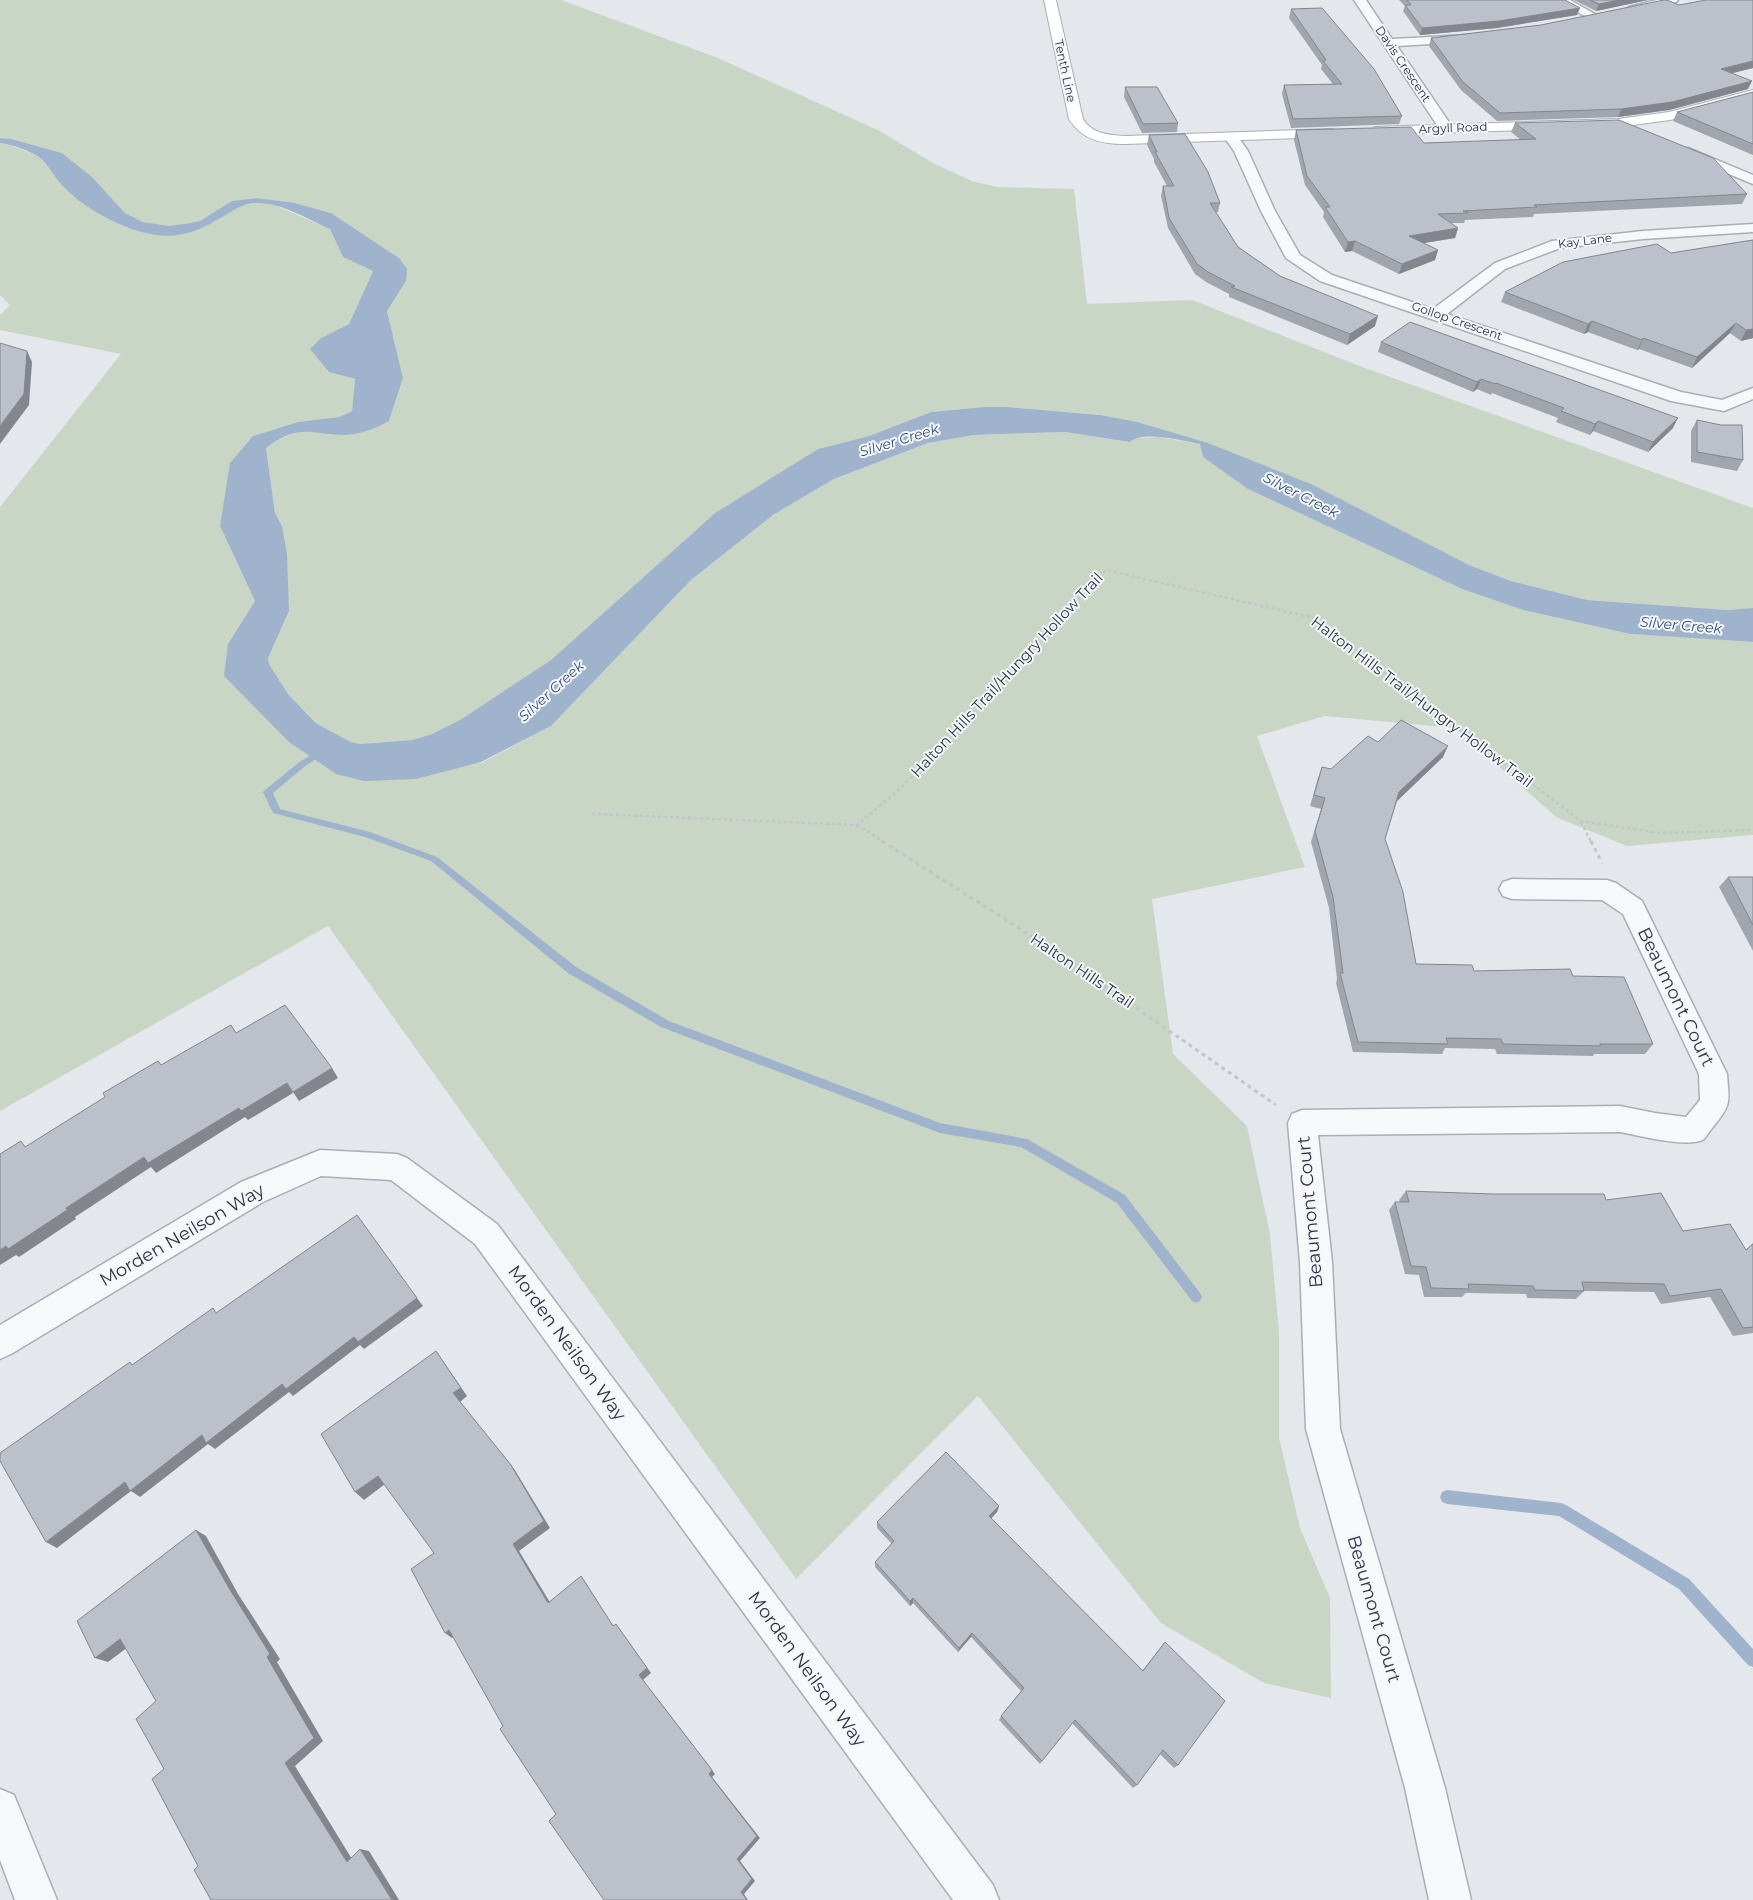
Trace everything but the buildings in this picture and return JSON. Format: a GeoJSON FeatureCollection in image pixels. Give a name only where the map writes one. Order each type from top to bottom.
{"type":"FeatureCollection","features":[{"type":"Feature","properties":{"kind":"street","name":"Tenth Line"},"geometry":{"type":"LineString","coordinates":[[1050,0],[1076,119],[1083,130],[1091,135]]}},
{"type":"Feature","properties":{"kind":"street","name":"Davis Crescent"},"geometry":{"type":"LineString","coordinates":[[1360,0],[1446,128]]}},
{"type":"Feature","properties":{"kind":"street"},"geometry":{"type":"LineString","coordinates":[[1561,0],[1601,17],[1577,21]]}},
{"type":"Feature","properties":{"kind":"street"},"geometry":{"type":"LineString","coordinates":[[1624,12],[1672,0]]}},
{"type":"Feature","properties":{"kind":"street"},"geometry":{"type":"LineString","coordinates":[[1390,43],[1447,41],[1475,36]]}},
{"type":"Feature","properties":{"kind":"street","name":"Argyll Road"},"geometry":{"type":"LineString","coordinates":[[1091,135],[1112,140],[1618,123],[1670,116],[1753,94]]}},
{"type":"Feature","properties":{"kind":"street"},"geometry":{"type":"LineString","coordinates":[[1618,123],[1642,133]]}},
{"type":"Feature","properties":{"kind":"street","name":"Gollop Crescent"},"geometry":{"type":"LineString","coordinates":[[1231,137],[1241,151],[1268,211],[1294,258],[1326,278],[1437,314],[1676,397],[1724,406],[1753,393]]}},
{"type":"Feature","properties":{"kind":"street"},"geometry":{"type":"LineString","coordinates":[[1675,147],[1753,180]]}},
{"type":"Feature","properties":{"kind":"street","name":"Kay Lane"},"geometry":{"type":"LineString","coordinates":[[1437,314],[1500,266],[1557,244],[1643,235],[1753,228]]}},
{"type":"Feature","properties":{"kind":"street"},"geometry":{"type":"LineString","coordinates":[[1512,889],[1607,890]]}},
{"type":"Feature","properties":{"kind":"street","name":"Beaumont Court"},"geometry":{"type":"LineString","coordinates":[[1450,1900],[1425,1788],[1323,1429],[1316,1262],[1302,1123],[1620,1119],[1655,1126],[1693,1130],[1715,1104],[1713,1074],[1633,908],[1607,890]]}},
{"type":"Feature","properties":{"kind":"street","name":"Morden Neilson Way"},"geometry":{"type":"LineString","coordinates":[[0,1343],[252,1192],[320,1163],[397,1167],[486,1234],[978,1900]]}},
{"type":"Feature","properties":{"kind":"street"},"geometry":{"type":"LineString","coordinates":[[0,1809],[36,1900]]}},
{"type":"Feature","properties":{"kind":"path","name":"Halton Hills Trail/Hungry Hollow Trail"},"geometry":{"type":"LineString","coordinates":[[857,825],[900,789],[1106,570],[1314,618],[1580,821],[1660,833],[1753,830]]}},
{"type":"Feature","properties":{"kind":"path"},"geometry":{"type":"LineString","coordinates":[[592,814],[857,825]]}},
{"type":"Feature","properties":{"kind":"path"},"geometry":{"type":"LineString","coordinates":[[1580,821],[1601,858],[1607,890]]}},
{"type":"Feature","properties":{"kind":"path","name":"Halton Hills Trail"},"geometry":{"type":"LineString","coordinates":[[857,825],[1046,946],[1302,1123]]}},
{"type":"Feature","properties":{"kind":"green space"},"geometry":{"type":"Polygon","coordinates":[[[0,0],[561,0],[718,58],[880,131],[933,163],[972,181],[997,187],[1074,189],[1087,304],[1192,300],[1357,365],[1753,508],[1753,608],[1728,610],[1587,600],[1511,581],[1469,565],[1208,443],[1100,415],[1007,407],[984,407],[931,412],[869,436],[818,449],[715,513],[551,660],[460,720],[432,734],[412,740],[360,744],[351,742],[317,723],[288,694],[269,664],[268,658],[289,611],[282,526],[275,513],[266,448],[278,440],[299,431],[307,430],[345,435],[389,421],[403,378],[387,311],[406,281],[399,258],[331,213],[295,203],[257,198],[232,201],[200,221],[169,226],[143,222],[125,213],[91,176],[62,153],[11,139],[0,138],[0,0]]]}},
{"type":"Feature","properties":{"kind":"green space"},"geometry":{"type":"Polygon","coordinates":[[[0,143],[6,143],[38,156],[67,190],[94,210],[139,231],[214,222],[241,205],[254,202],[272,204],[330,229],[343,257],[373,271],[349,324],[321,338],[329,372],[355,379],[352,411],[339,417],[298,422],[253,436],[220,526],[255,601],[228,644],[289,742],[481,763],[551,726],[691,580],[773,515],[834,479],[928,443],[974,435],[1065,432],[1130,442],[1134,438],[1159,437],[1200,444],[1248,489],[1462,589],[1523,610],[1630,634],[1753,642],[1753,835],[1627,846],[1556,817],[1455,728],[1325,716],[1257,736],[1305,867],[1152,899],[1173,1054],[1247,1126],[1270,1234],[1279,1332],[1279,1438],[1300,1528],[1330,1598],[1331,1698],[1264,1683],[1161,1623],[978,1396],[796,1579],[328,926],[0,1111],[0,507],[121,354],[0,330],[0,315],[10,305],[0,295],[0,143]]]}},
{"type":"Feature","properties":{"kind":"water","name":"Silver Creek"},"geometry":{"type":"Polygon","coordinates":[[[0,138],[11,139],[62,153],[91,176],[125,213],[143,222],[169,226],[200,221],[232,201],[257,198],[295,203],[331,213],[399,258],[407,269],[406,281],[387,311],[403,378],[389,421],[367,431],[349,435],[312,432],[296,433],[287,435],[266,448],[275,513],[282,526],[287,554],[289,611],[268,658],[269,664],[288,694],[316,723],[351,742],[360,744],[412,740],[432,734],[460,720],[551,660],[715,513],[818,449],[869,436],[931,412],[984,407],[1007,407],[1100,415],[1137,422],[1208,443],[1313,485],[1469,565],[1511,581],[1587,600],[1728,610],[1753,608],[1753,642],[1630,634],[1523,610],[1462,589],[1248,489],[1203,457],[1200,444],[1153,437],[1144,437],[1130,442],[1065,432],[974,435],[928,443],[834,479],[773,515],[691,580],[551,726],[481,762],[416,779],[364,781],[336,774],[289,742],[224,676],[228,644],[255,601],[220,526],[230,463],[253,436],[298,422],[339,417],[352,411],[355,379],[329,372],[310,349],[321,338],[349,324],[373,271],[343,257],[330,229],[284,208],[265,203],[251,203],[235,209],[204,227],[184,234],[164,236],[133,229],[101,215],[73,196],[39,157],[9,144],[0,143],[0,138]]]}},
{"type":"Feature","properties":{"kind":"waterway"},"geometry":{"type":"LineString","coordinates":[[322,751],[301,765],[268,792],[276,811],[367,834],[434,859],[572,970],[665,1024],[940,1128],[1023,1142],[1121,1199],[1196,1297]]}},
{"type":"Feature","properties":{"kind":"waterway"},"geometry":{"type":"LineString","coordinates":[[1447,1497],[1561,1510],[1684,1584],[1753,1660]]}}]}
